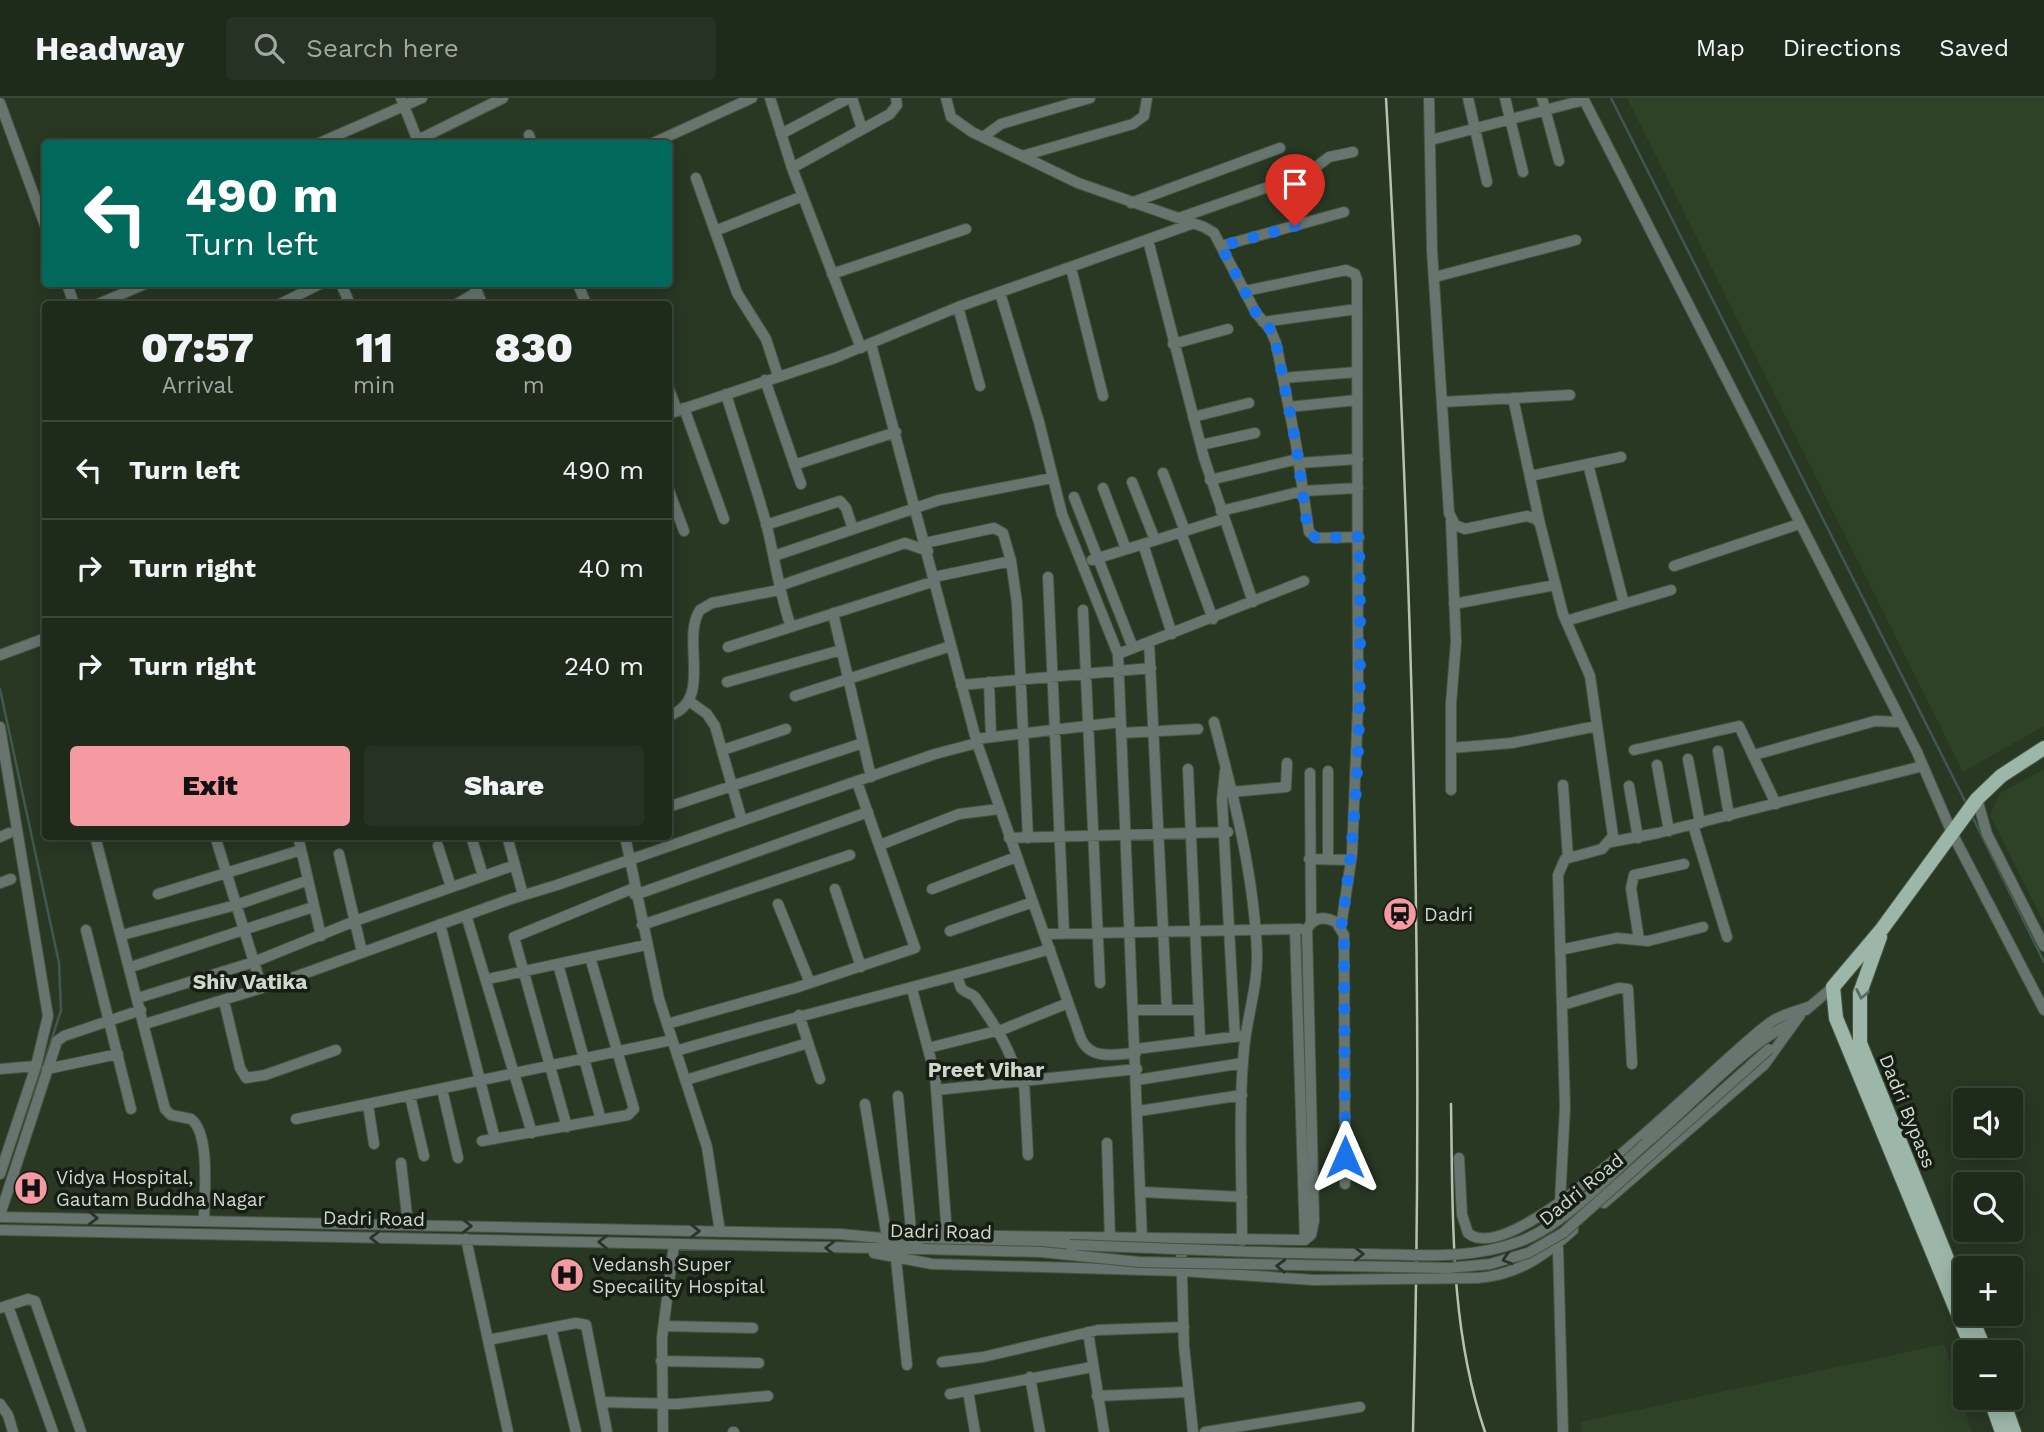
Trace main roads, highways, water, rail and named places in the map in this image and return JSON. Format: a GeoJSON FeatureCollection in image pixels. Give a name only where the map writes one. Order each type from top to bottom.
{"type":"FeatureCollection","features":[{"type":"Feature","properties":{"kind":"main road","name":"Dadri Road"},"geometry":{"type":"LineString","coordinates":[[1833,987],[1882,929],[1973,803],[2001,776],[2044,748]]}},
{"type":"Feature","properties":{"kind":"main road","name":"Dadri Bypass"},"geometry":{"type":"LineString","coordinates":[[1882,929],[1860,993],[1860,1043],[1953,1273]]}},
{"type":"Feature","properties":{"kind":"main road","name":"Dadri Bypass"},"geometry":{"type":"LineString","coordinates":[[1833,987],[1836,1018],[1968,1340]]}},
{"type":"Feature","properties":{"kind":"main road"},"geometry":{"type":"LineString","coordinates":[[1994,1410],[2002,1432]]}},
{"type":"Feature","properties":{"kind":"main road"},"geometry":{"type":"LineString","coordinates":[[2006,1410],[2014,1432]]}},
{"type":"Feature","properties":{"kind":"waterway"},"geometry":{"type":"LineString","coordinates":[[1611,98],[1967,805]]}},
{"type":"Feature","properties":{"kind":"waterway"},"geometry":{"type":"LineString","coordinates":[[0,689],[59,963],[61,1010],[34,1095]]}},
{"type":"Feature","properties":{"kind":"waterway"},"geometry":{"type":"LineString","coordinates":[[1971,814],[2044,962]]}},
{"type":"Feature","properties":{"kind":"railway"},"geometry":{"type":"LineString","coordinates":[[1386,98],[1409,598],[1413,765],[1417,1098],[1413,1432]]}},
{"type":"Feature","properties":{"kind":"railway"},"geometry":{"type":"LineString","coordinates":[[1451,1104],[1453,1228],[1459,1311],[1473,1392],[1485,1432]]}},
{"type":"Feature","properties":{"kind":"place","name":"Dadri"},"geometry":{"type":"Point","coordinates":[1400,914]}},
{"type":"Feature","properties":{"kind":"place","name":"Vidya Hospital, Gautam Buddha Nagar"},"geometry":{"type":"Point","coordinates":[31,1188]}},
{"type":"Feature","properties":{"kind":"place","name":"Vedansh Super Specaility Hospital"},"geometry":{"type":"Point","coordinates":[567,1275]}},
{"type":"Feature","properties":{"kind":"district","name":"Shiv Vatika"},"geometry":{"type":"Point","coordinates":[250,982]}},
{"type":"Feature","properties":{"kind":"district","name":"Preet Vihar"},"geometry":{"type":"Point","coordinates":[986,1070]}}]}
